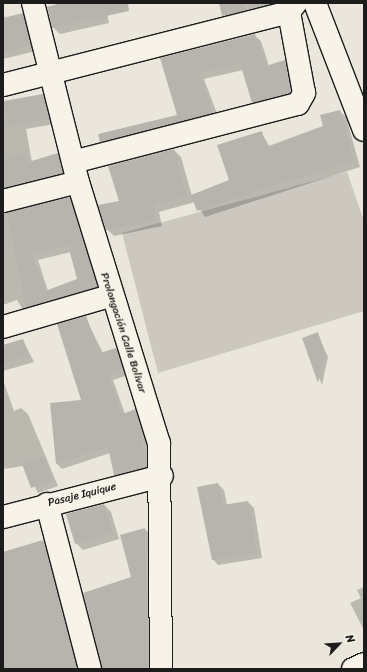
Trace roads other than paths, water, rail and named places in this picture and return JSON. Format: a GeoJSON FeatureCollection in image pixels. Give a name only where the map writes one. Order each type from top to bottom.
{"type":"FeatureCollection","features":[{"type":"Feature","properties":{"kind":"street","name":"Prolongación Calle Bolivar"},"geometry":{"type":"LineString","coordinates":[[33,3],[52,72],[75,172],[110,296],[159,443],[162,476],[161,669]]}},
{"type":"Feature","properties":{"kind":"street"},"geometry":{"type":"LineString","coordinates":[[315,3],[364,130]]}},
{"type":"Feature","properties":{"kind":"street"},"geometry":{"type":"LineString","coordinates":[[3,85],[293,8],[304,93],[298,104],[75,172],[3,201]]}},
{"type":"Feature","properties":{"kind":"street"},"geometry":{"type":"LineString","coordinates":[[3,327],[110,296]]}},
{"type":"Feature","properties":{"kind":"street","name":"Pasaje Iquique"},"geometry":{"type":"LineString","coordinates":[[3,517],[47,504],[162,476]]}},
{"type":"Feature","properties":{"kind":"street"},"geometry":{"type":"LineString","coordinates":[[47,504],[90,669]]}},
{"type":"Feature","properties":{"kind":"street"},"geometry":{"type":"LineString","coordinates":[[353,669],[364,664]]}}]}
